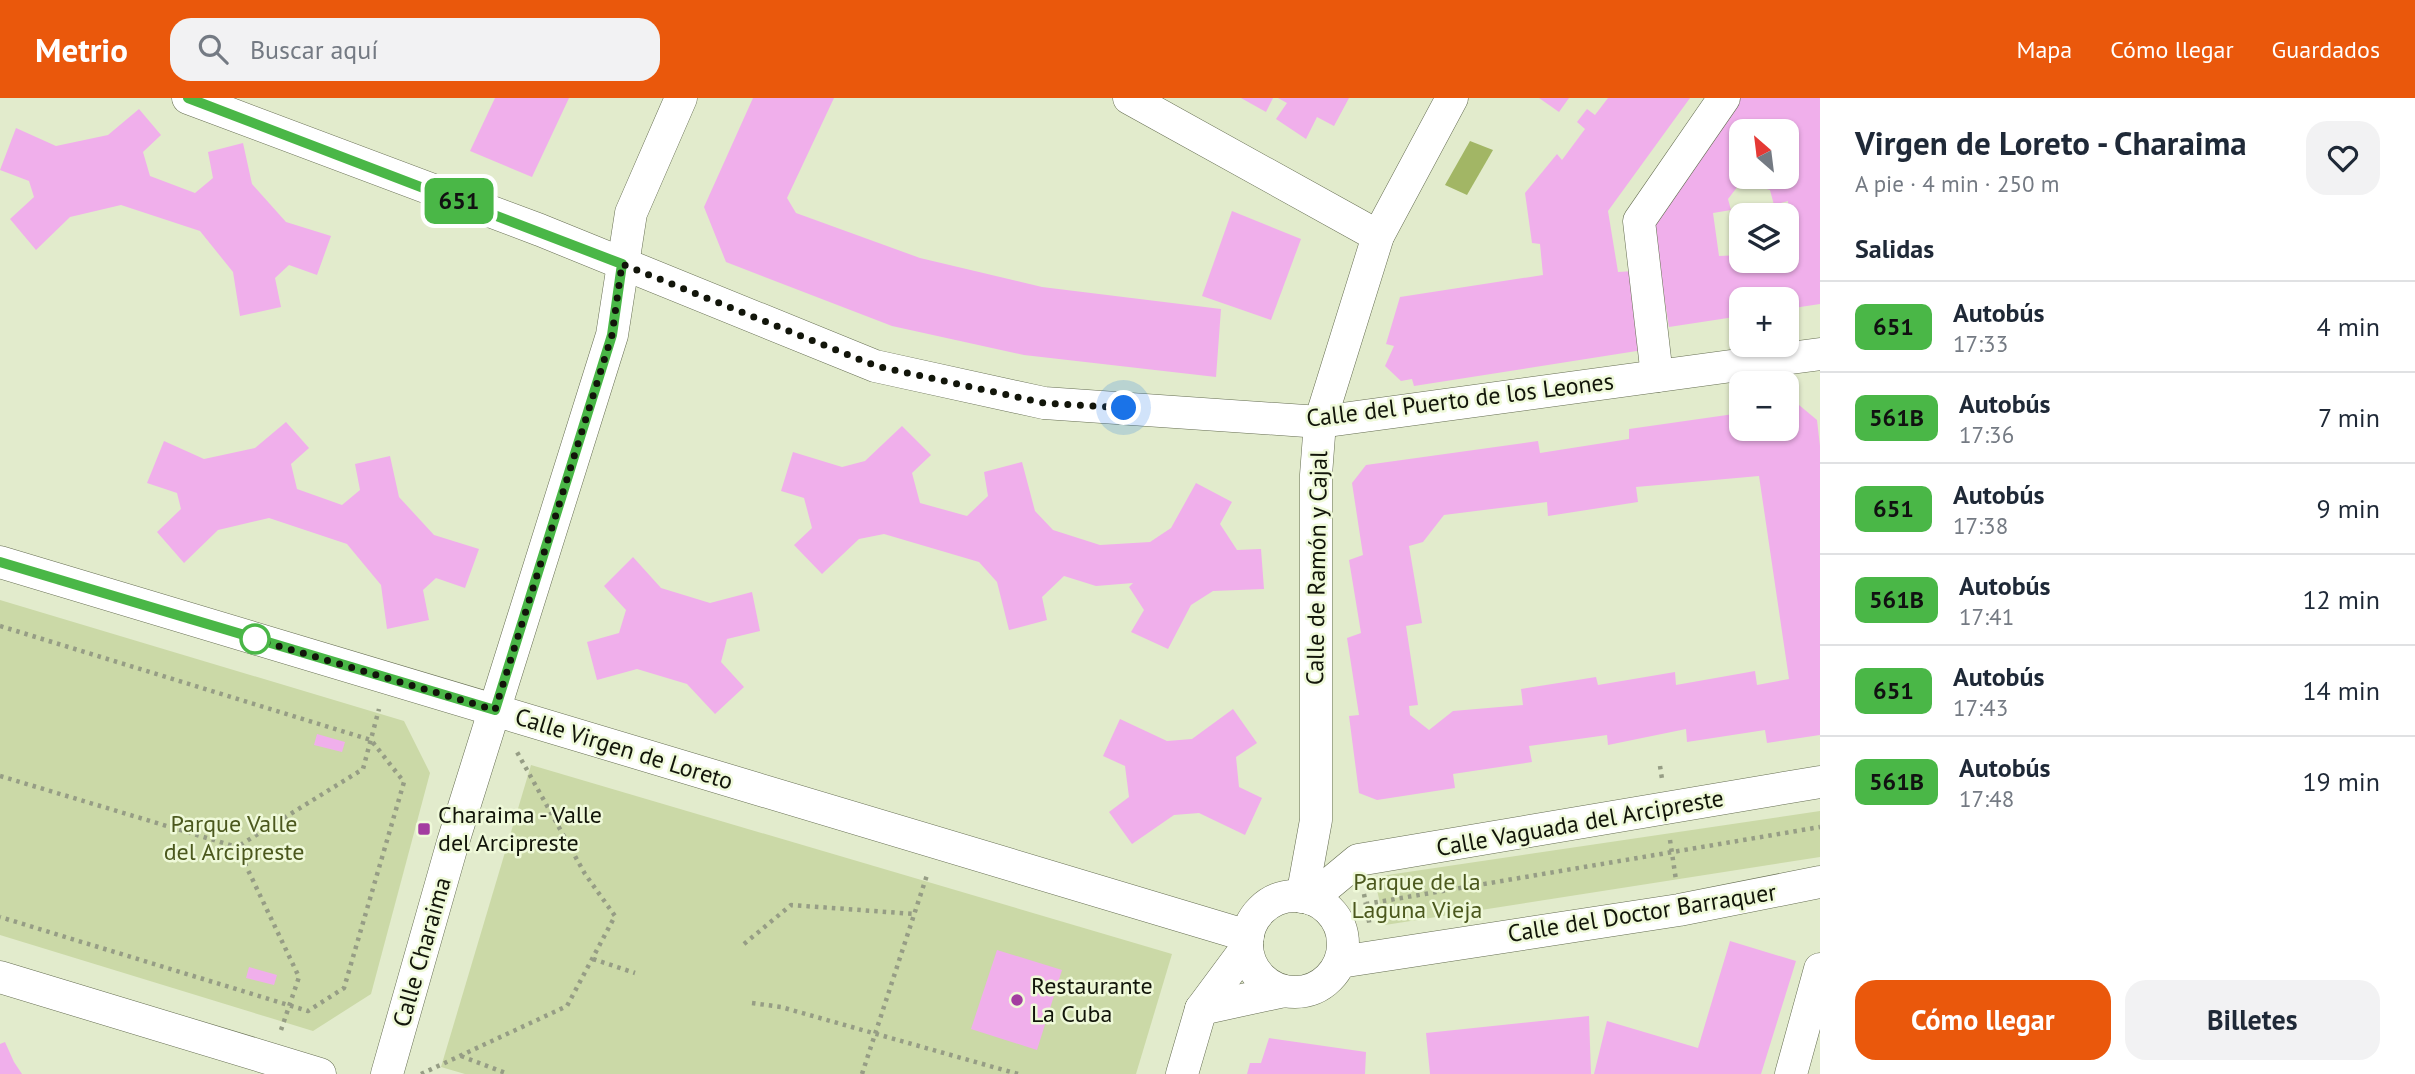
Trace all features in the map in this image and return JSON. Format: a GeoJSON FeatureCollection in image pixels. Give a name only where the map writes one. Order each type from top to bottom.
{"type":"FeatureCollection","features":[{"type":"Feature","properties":{"kind":"street","name":"Calle del Puerto de los Leones"},"geometry":{"type":"LineString","coordinates":[[188,98],[622,264],[876,366],[1044,403],[1320,422],[1820,355]]}},
{"type":"Feature","properties":{"kind":"street"},"geometry":{"type":"LineString","coordinates":[[622,264],[631,213],[681,98]]}},
{"type":"Feature","properties":{"kind":"street"},"geometry":{"type":"LineString","coordinates":[[1129,98],[1378,236]]}},
{"type":"Feature","properties":{"kind":"street","name":"Calle de Ramón y Cajal"},"geometry":{"type":"LineString","coordinates":[[1306,898],[1315,820],[1316,475],[1320,422],[1378,236],[1452,98]]}},
{"type":"Feature","properties":{"kind":"street"},"geometry":{"type":"LineString","coordinates":[[1657,376],[1639,221],[1724,98]]}},
{"type":"Feature","properties":{"kind":"street","name":"Calle Charaima"},"geometry":{"type":"LineString","coordinates":[[387,1074],[495,710],[612,335],[622,264]]}},
{"type":"Feature","properties":{"kind":"street","name":"Calle Virgen de Loreto"},"geometry":{"type":"LineString","coordinates":[[0,562],[937,842],[1248,942]]}},
{"type":"Feature","properties":{"kind":"street","name":"Calle Vaguada del Arcipreste"},"geometry":{"type":"LineString","coordinates":[[1306,898],[1358,860],[1820,782]]}},
{"type":"Feature","properties":{"kind":"street","name":"Calle del Doctor Barraquer"},"geometry":{"type":"LineString","coordinates":[[1340,962],[1679,910],[1820,882]]}},
{"type":"Feature","properties":{"kind":"street"},"geometry":{"type":"LineString","coordinates":[[1182,1074],[1201,1009],[1248,942],[1255,919],[1267,905],[1283,898],[1306,898],[1332,913],[1339,924],[1343,949],[1340,962],[1323,983],[1311,989],[1284,991],[1201,1009]]}},
{"type":"Feature","properties":{"kind":"street"},"geometry":{"type":"LineString","coordinates":[[1248,942],[1259,975],[1270,985],[1284,991]]}},
{"type":"Feature","properties":{"kind":"street"},"geometry":{"type":"LineString","coordinates":[[1791,1074],[1820,969]]}},
{"type":"Feature","properties":{"kind":"street"},"geometry":{"type":"LineString","coordinates":[[0,977],[320,1074]]}},
{"type":"Feature","properties":{"kind":"path"},"geometry":{"type":"LineString","coordinates":[[0,626],[371,740],[404,782],[344,988],[308,1011],[0,917]]}},
{"type":"Feature","properties":{"kind":"path"},"geometry":{"type":"LineString","coordinates":[[237,847],[363,769],[387,678]]}},
{"type":"Feature","properties":{"kind":"path"},"geometry":{"type":"LineString","coordinates":[[421,1074],[567,1006],[615,916],[585,874],[495,710]]}},
{"type":"Feature","properties":{"kind":"path"},"geometry":{"type":"LineString","coordinates":[[0,776],[237,847],[299,977],[281,1031]]}},
{"type":"Feature","properties":{"kind":"path"},"geometry":{"type":"LineString","coordinates":[[1366,904],[1820,827]]}},
{"type":"Feature","properties":{"kind":"path"},"geometry":{"type":"LineString","coordinates":[[1669,830],[1676,886]]}},
{"type":"Feature","properties":{"kind":"path"},"geometry":{"type":"LineString","coordinates":[[862,1074],[937,842]]}},
{"type":"Feature","properties":{"kind":"path"},"geometry":{"type":"LineString","coordinates":[[1363,892],[1371,932]]}},
{"type":"Feature","properties":{"kind":"path"},"geometry":{"type":"LineString","coordinates":[[744,944],[791,905],[914,914]]}},
{"type":"Feature","properties":{"kind":"path"},"geometry":{"type":"LineString","coordinates":[[593,959],[635,973]]}},
{"type":"Feature","properties":{"kind":"path"},"geometry":{"type":"LineString","coordinates":[[752,1003],[781,1007],[1018,1074]]}},
{"type":"Feature","properties":{"kind":"path"},"geometry":{"type":"LineString","coordinates":[[460,1056],[508,1074]]}},
{"type":"Feature","properties":{"kind":"green space","name":"Parque Valle del Arcipreste"},"geometry":{"type":"Polygon","coordinates":[[[0,600],[404,721],[430,773],[371,994],[313,1031],[0,935],[0,600]]]}},
{"type":"Feature","properties":{"kind":"green space"},"geometry":{"type":"Polygon","coordinates":[[[531,765],[1172,954],[1136,1074],[465,1074],[441,1067],[531,765]]]}},
{"type":"Feature","properties":{"kind":"green space","name":"Parque de la Laguna Vieja"},"geometry":{"type":"Polygon","coordinates":[[[1820,811],[1820,857],[1385,925],[1374,877],[1820,811]]]}},
{"type":"Feature","properties":{"kind":"shaded area"},"geometry":{"type":"Polygon","coordinates":[[[1470,141],[1493,150],[1467,195],[1445,185],[1470,141]]]}},
{"type":"Feature","properties":{"kind":"building"},"geometry":{"type":"Polygon","coordinates":[[[495,98],[569,98],[532,177],[470,151],[495,98]]]}},
{"type":"Feature","properties":{"kind":"building"},"geometry":{"type":"Polygon","coordinates":[[[753,98],[834,98],[787,198],[796,213],[920,258],[1042,287],[1221,309],[1216,377],[1024,355],[892,326],[726,262],[704,207],[753,98]]]}},
{"type":"Feature","properties":{"kind":"building"},"geometry":{"type":"Polygon","coordinates":[[[1241,98],[1273,98],[1266,112],[1241,98]]]}},
{"type":"Feature","properties":{"kind":"building"},"geometry":{"type":"Polygon","coordinates":[[[1278,98],[1349,98],[1334,126],[1317,117],[1306,139],[1276,119],[1287,103],[1278,98]]]}},
{"type":"Feature","properties":{"kind":"building"},"geometry":{"type":"Polygon","coordinates":[[[1539,98],[1569,98],[1559,112],[1539,98]]]}},
{"type":"Feature","properties":{"kind":"building"},"geometry":{"type":"Polygon","coordinates":[[[1608,98],[1690,98],[1608,211],[1618,272],[1634,271],[1643,350],[1414,386],[1412,379],[1401,381],[1385,366],[1394,346],[1386,344],[1400,297],[1543,275],[1540,244],[1532,243],[1525,193],[1557,154],[1562,160],[1585,129],[1577,122],[1587,109],[1595,115],[1608,98]]]}},
{"type":"Feature","properties":{"kind":"building"},"geometry":{"type":"Polygon","coordinates":[[[1740,98],[1820,98],[1820,304],[1799,307],[1799,287],[1729,287],[1729,318],[1669,327],[1652,222],[1659,221],[1659,214],[1740,98]],[[1729,119],[1729,189],[1736,189],[1728,199],[1729,210],[1713,213],[1719,256],[1729,256],[1729,273],[1799,273],[1799,203],[1773,203],[1770,190],[1767,189],[1799,189],[1799,119],[1729,119]]]}},
{"type":"Feature","properties":{"kind":"building"},"geometry":{"type":"Polygon","coordinates":[[[139,109],[161,135],[143,152],[150,176],[195,193],[213,178],[208,152],[243,143],[252,184],[286,222],[331,236],[317,275],[289,265],[275,278],[281,307],[240,316],[233,272],[200,231],[121,205],[70,217],[36,250],[10,219],[34,197],[29,181],[0,170],[16,128],[56,146],[108,135],[139,109]]]}},
{"type":"Feature","properties":{"kind":"building"},"geometry":{"type":"Polygon","coordinates":[[[1232,211],[1301,239],[1271,320],[1202,296],[1232,211]]]}},
{"type":"Feature","properties":{"kind":"building"},"geometry":{"type":"Polygon","coordinates":[[[1799,405],[1817,420],[1820,446],[1820,735],[1767,743],[1765,730],[1687,742],[1686,729],[1608,745],[1607,735],[1529,746],[1532,762],[1453,774],[1455,788],[1377,800],[1359,793],[1349,716],[1359,715],[1347,638],[1361,633],[1349,560],[1363,555],[1352,483],[1366,465],[1538,441],[1540,453],[1629,439],[1629,429],[1729,415],[1729,441],[1799,441],[1799,405]],[[1759,476],[1636,487],[1638,502],[1548,516],[1547,502],[1444,515],[1423,542],[1409,546],[1422,623],[1406,626],[1418,705],[1409,706],[1410,715],[1429,730],[1453,711],[1523,705],[1521,689],[1596,677],[1598,685],[1675,672],[1676,685],[1755,671],[1757,685],[1789,679],[1759,476]]]}},
{"type":"Feature","properties":{"kind":"building"},"geometry":{"type":"Polygon","coordinates":[[[286,422],[309,448],[291,464],[297,489],[342,505],[360,490],[355,464],[390,456],[399,497],[434,535],[479,549],[465,588],[436,578],[423,590],[429,620],[387,629],[381,585],[347,544],[269,518],[218,530],[184,563],[157,532],[181,509],[177,493],[147,483],[164,441],[204,459],[255,448],[286,422]]]}},
{"type":"Feature","properties":{"kind":"building"},"geometry":{"type":"Polygon","coordinates":[[[902,426],[931,455],[912,473],[920,503],[967,516],[988,496],[984,472],[1022,462],[1035,511],[1053,530],[1100,545],[1150,542],[1171,528],[1196,483],[1232,502],[1220,524],[1237,550],[1261,549],[1264,589],[1213,591],[1191,605],[1168,649],[1131,632],[1144,610],[1129,587],[1133,583],[1096,586],[1064,576],[1042,597],[1047,620],[1009,630],[997,582],[979,562],[884,534],[859,539],[822,574],[794,545],[812,528],[804,498],[781,491],[793,452],[842,467],[865,461],[902,426]]]}},
{"type":"Feature","properties":{"kind":"building"},"geometry":{"type":"Polygon","coordinates":[[[633,557],[661,588],[710,603],[752,592],[760,631],[727,639],[721,662],[744,687],[715,714],[687,684],[637,669],[597,680],[587,642],[619,633],[626,610],[604,586],[633,557]]]}},
{"type":"Feature","properties":{"kind":"building"},"geometry":{"type":"Polygon","coordinates":[[[1233,709],[1257,743],[1236,757],[1239,787],[1262,798],[1245,835],[1199,813],[1174,815],[1132,844],[1109,812],[1129,797],[1125,766],[1103,756],[1120,719],[1167,741],[1192,739],[1233,709]]]}},
{"type":"Feature","properties":{"kind":"building"},"geometry":{"type":"Polygon","coordinates":[[[317,734],[345,742],[342,752],[314,745],[317,734]]]}},
{"type":"Feature","properties":{"kind":"building"},"geometry":{"type":"Polygon","coordinates":[[[1730,941],[1796,961],[1761,1074],[1594,1074],[1607,1021],[1698,1048],[1730,941]]]}},
{"type":"Feature","properties":{"kind":"building","name":"Restaurante La Cuba"},"geometry":{"type":"Polygon","coordinates":[[[997,950],[1062,970],[1037,1050],[971,1029],[997,950]]]}},
{"type":"Feature","properties":{"kind":"building"},"geometry":{"type":"Polygon","coordinates":[[[249,967],[277,975],[274,985],[246,978],[249,967]]]}},
{"type":"Feature","properties":{"kind":"building"},"geometry":{"type":"Polygon","coordinates":[[[1589,1016],[1591,1074],[1430,1074],[1426,1033],[1589,1016]]]}},
{"type":"Feature","properties":{"kind":"building"},"geometry":{"type":"Polygon","coordinates":[[[1269,1038],[1366,1052],[1365,1074],[1247,1074],[1250,1063],[1261,1063],[1269,1038]]]}},
{"type":"Feature","properties":{"kind":"building"},"geometry":{"type":"Polygon","coordinates":[[[5,1042],[22,1074],[0,1074],[0,1044],[5,1042]]]}},
{"type":"Feature","properties":{"kind":"bus line","name":"651"},"geometry":{"type":"LineString","coordinates":[[0,562],[495,710],[612,335],[622,264],[540,230],[188,98]]}},
{"type":"Feature","properties":{"kind":"place","name":"Charaima - Valle del Arcipreste"},"geometry":{"type":"Point","coordinates":[424,829]}},
{"type":"Feature","properties":{"kind":"place","name":"Restaurante La Cuba"},"geometry":{"type":"Point","coordinates":[1017,1000]}},
{"type":"Feature","properties":{"kind":"route"},"geometry":{"type":"LineString","coordinates":[[255,639],[495,710],[612,335],[622,264],[876,366],[1044,403],[1124,408]]}}]}
